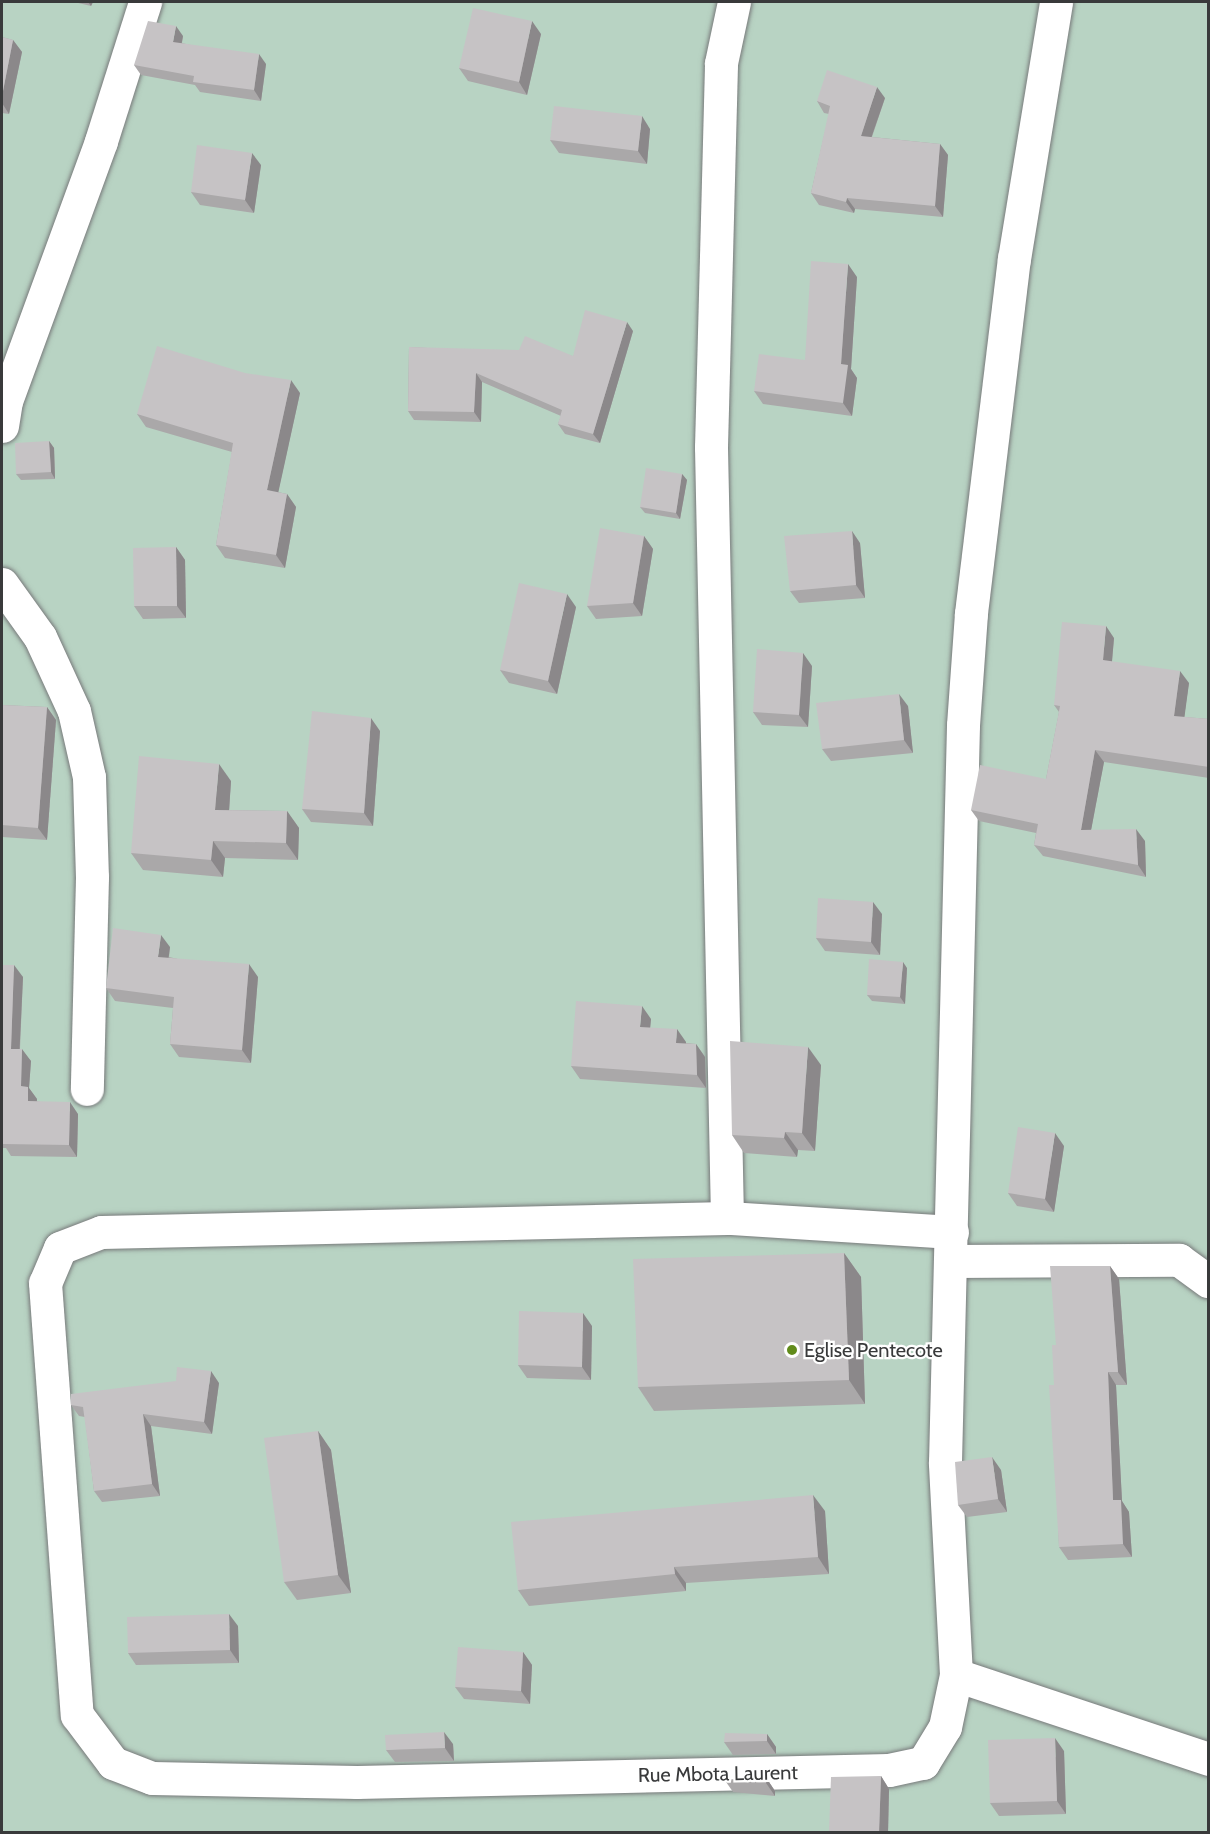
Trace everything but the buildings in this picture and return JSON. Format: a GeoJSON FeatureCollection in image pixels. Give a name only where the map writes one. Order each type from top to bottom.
{"type":"FeatureCollection","features":[{"type":"Feature","properties":{"kind":"street"},"geometry":{"type":"LineString","coordinates":[[2,426],[6,400],[101,141],[145,2]]}},
{"type":"Feature","properties":{"kind":"street"},"geometry":{"type":"LineString","coordinates":[[727,1218],[711,447],[721,63],[734,2]]}},
{"type":"Feature","properties":{"kind":"street","name":"Rue Mbota Laurent"},"geometry":{"type":"LineString","coordinates":[[1056,2],[1014,259],[971,613],[963,725],[952,1247],[945,1462],[957,1675],[945,1727],[923,1763],[889,1770],[357,1782],[152,1778],[113,1763],[77,1715],[45,1283],[60,1248],[101,1232],[727,1218],[952,1247],[1179,1260],[1209,1281]]}},
{"type":"Feature","properties":{"kind":"street"},"geometry":{"type":"LineString","coordinates":[[2,584],[40,637],[74,711],[89,777],[92,878],[87,1089]]}},
{"type":"Feature","properties":{"kind":"street"},"geometry":{"type":"LineString","coordinates":[[957,1675],[1209,1759]]}},
{"type":"Feature","properties":{"kind":"green space"},"geometry":{"type":"Polygon","coordinates":[[[2,2],[1208,2],[1208,1832],[2,1832],[2,2]]]}},
{"type":"Feature","properties":{"kind":"place","name":"Eglise Pentecote"},"geometry":{"type":"Point","coordinates":[792,1350]}}]}
